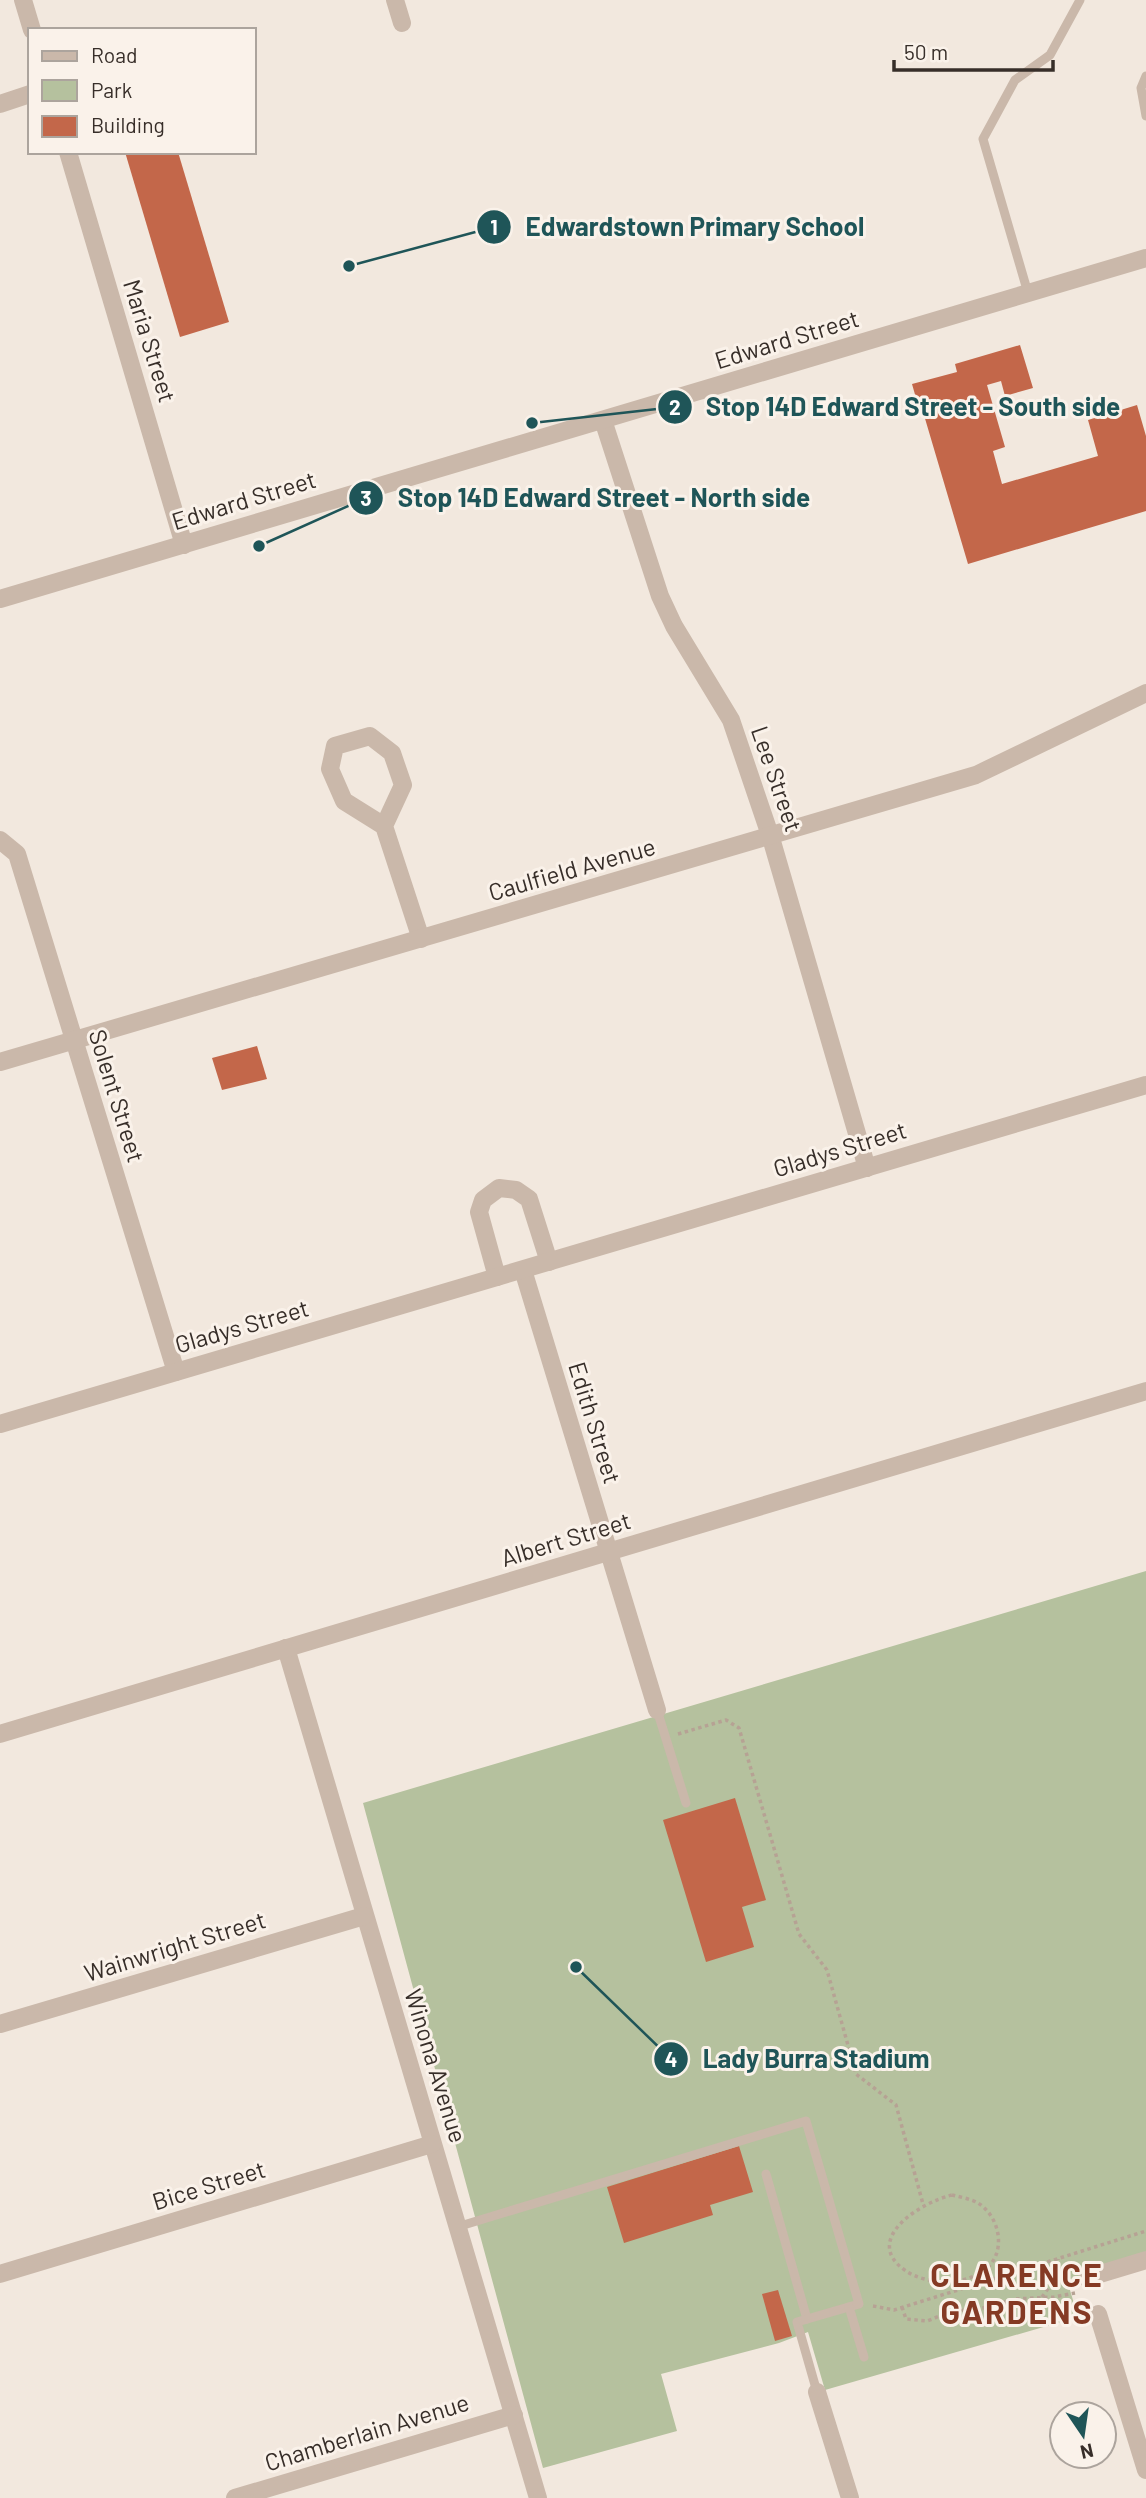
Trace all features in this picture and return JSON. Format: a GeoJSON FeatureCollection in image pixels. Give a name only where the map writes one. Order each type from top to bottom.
{"type":"FeatureCollection","features":[{"type":"Feature","properties":{"kind":"street"},"geometry":{"type":"LineString","coordinates":[[23,0],[31,28]]}},
{"type":"Feature","properties":{"kind":"street"},"geometry":{"type":"LineString","coordinates":[[395,0],[402,23]]}},
{"type":"Feature","properties":{"kind":"street"},"geometry":{"type":"LineString","coordinates":[[0,104],[28,95]]}},
{"type":"Feature","properties":{"kind":"street","name":"Maria Street"},"geometry":{"type":"LineString","coordinates":[[69,154],[184,545]]}},
{"type":"Feature","properties":{"kind":"street","name":"Edward Street"},"geometry":{"type":"LineString","coordinates":[[0,599],[1146,258]]}},
{"type":"Feature","properties":{"kind":"street","name":"Lee Street"},"geometry":{"type":"LineString","coordinates":[[603,420],[660,596],[674,626],[730,720],[771,838],[867,1168]]}},
{"type":"Feature","properties":{"kind":"street","name":"Caulfield Avenue"},"geometry":{"type":"LineString","coordinates":[[0,1062],[771,838],[976,775],[1146,693]]}},
{"type":"Feature","properties":{"kind":"street"},"geometry":{"type":"LineString","coordinates":[[384,826],[403,785],[392,752],[370,736],[335,746],[330,769],[344,801],[384,826],[421,939]]}},
{"type":"Feature","properties":{"kind":"street","name":"Solent Street"},"geometry":{"type":"LineString","coordinates":[[0,840],[18,854],[176,1372]]}},
{"type":"Feature","properties":{"kind":"street","name":"Gladys Street"},"geometry":{"type":"LineString","coordinates":[[0,1424],[1146,1085]]}},
{"type":"Feature","properties":{"kind":"street"},"geometry":{"type":"LineString","coordinates":[[497,1277],[479,1212],[483,1200],[499,1188],[516,1190],[529,1199],[549,1262]]}},
{"type":"Feature","properties":{"kind":"street","name":"Edith Street"},"geometry":{"type":"LineString","coordinates":[[523,1270],[657,1710]]}},
{"type":"Feature","properties":{"kind":"street","name":"Albert Street"},"geometry":{"type":"LineString","coordinates":[[0,1734],[1146,1391]]}},
{"type":"Feature","properties":{"kind":"street","name":"Winona Avenue"},"geometry":{"type":"LineString","coordinates":[[286,1648],[538,2498]]}},
{"type":"Feature","properties":{"kind":"street","name":"Wainwright Street"},"geometry":{"type":"LineString","coordinates":[[0,2024],[364,1916]]}},
{"type":"Feature","properties":{"kind":"street","name":"Bice Street"},"geometry":{"type":"LineString","coordinates":[[0,2274],[432,2144]]}},
{"type":"Feature","properties":{"kind":"street"},"geometry":{"type":"LineString","coordinates":[[1083,2285],[1146,2260]]}},
{"type":"Feature","properties":{"kind":"street"},"geometry":{"type":"LineString","coordinates":[[1098,2314],[1146,2470]]}},
{"type":"Feature","properties":{"kind":"street"},"geometry":{"type":"LineString","coordinates":[[817,2392],[849,2498]]}},
{"type":"Feature","properties":{"kind":"street","name":"Chamberlain Avenue"},"geometry":{"type":"LineString","coordinates":[[235,2498],[514,2415]]}},
{"type":"Feature","properties":{"kind":"lane"},"geometry":{"type":"LineString","coordinates":[[1028,293],[983,139],[1015,80],[1050,55],[1080,0]]}},
{"type":"Feature","properties":{"kind":"lane"},"geometry":{"type":"LineString","coordinates":[[1146,76],[1140,88],[1146,116]]}},
{"type":"Feature","properties":{"kind":"lane"},"geometry":{"type":"LineString","coordinates":[[657,1710],[686,1803]]}},
{"type":"Feature","properties":{"kind":"lane"},"geometry":{"type":"LineString","coordinates":[[457,2227],[806,2121],[854,2305],[864,2357]]}},
{"type":"Feature","properties":{"kind":"lane"},"geometry":{"type":"LineString","coordinates":[[766,2174],[807,2319]]}},
{"type":"Feature","properties":{"kind":"lane"},"geometry":{"type":"LineString","coordinates":[[817,2392],[797,2322],[854,2305]]}},
{"type":"Feature","properties":{"kind":"path"},"geometry":{"type":"LineString","coordinates":[[666,1738],[726,1720],[739,1728],[799,1934],[827,1970],[856,2074],[896,2105],[923,2204]]}},
{"type":"Feature","properties":{"kind":"path"},"geometry":{"type":"LineString","coordinates":[[952,2195],[977,2202],[992,2216],[998,2233],[998,2251],[987,2268],[965,2278],[940,2282],[913,2276],[896,2265],[890,2252],[892,2235],[903,2220],[923,2204],[952,2195]]}},
{"type":"Feature","properties":{"kind":"path"},"geometry":{"type":"LineString","coordinates":[[854,2305],[894,2310],[1146,2231]]}},
{"type":"Feature","properties":{"kind":"path"},"geometry":{"type":"LineString","coordinates":[[1042,2298],[1057,2276],[1058,2259]]}},
{"type":"Feature","properties":{"kind":"path"},"geometry":{"type":"LineString","coordinates":[[987,2268],[992,2279]]}},
{"type":"Feature","properties":{"kind":"path"},"geometry":{"type":"LineString","coordinates":[[902,2307],[906,2319],[927,2321],[950,2312],[983,2308],[1015,2299],[1042,2298],[1083,2285]]}},
{"type":"Feature","properties":{"kind":"green space"},"geometry":{"type":"Polygon","coordinates":[[[1146,1571],[1146,2256],[1067,2280],[1078,2317],[825,2390],[808,2332],[779,2343],[661,2374],[677,2431],[543,2468],[363,1803],[1146,1571]]]}},
{"type":"Feature","properties":{"kind":"building"},"geometry":{"type":"Polygon","coordinates":[[[126,154],[179,154],[229,322],[180,337],[126,154]]]}},
{"type":"Feature","properties":{"kind":"building"},"geometry":{"type":"Polygon","coordinates":[[[1020,345],[1033,388],[1005,396],[1001,381],[987,385],[1005,447],[993,451],[1002,484],[1098,456],[1088,420],[1137,405],[1146,436],[1146,511],[968,564],[921,405],[918,405],[912,384],[957,372],[955,364],[1020,345]]]}},
{"type":"Feature","properties":{"kind":"building"},"geometry":{"type":"Polygon","coordinates":[[[257,1046],[267,1079],[222,1090],[212,1058],[257,1046]]]}},
{"type":"Feature","properties":{"kind":"building"},"geometry":{"type":"Polygon","coordinates":[[[735,1798],[766,1900],[742,1907],[754,1947],[706,1962],[663,1820],[735,1798]]]}},
{"type":"Feature","properties":{"kind":"building"},"geometry":{"type":"Polygon","coordinates":[[[739,2146],[753,2192],[710,2205],[713,2215],[624,2243],[607,2187],[739,2146]]]}},
{"type":"Feature","properties":{"kind":"building"},"geometry":{"type":"Polygon","coordinates":[[[778,2290],[792,2336],[775,2341],[762,2294],[778,2290]]]}},
{"type":"Feature","properties":{"kind":"place","name":"Edwardstown Primary School"},"geometry":{"type":"Point","coordinates":[349,266]}},
{"type":"Feature","properties":{"kind":"place","name":"Stop 14D Edward Street - South side"},"geometry":{"type":"Point","coordinates":[532,423]}},
{"type":"Feature","properties":{"kind":"place","name":"Stop 14D Edward Street - North side"},"geometry":{"type":"Point","coordinates":[259,546]}},
{"type":"Feature","properties":{"kind":"place","name":"Lady Burra Stadium"},"geometry":{"type":"Point","coordinates":[576,1967]}},
{"type":"Feature","properties":{"kind":"district","name":"CLARENCE GARDENS"},"geometry":{"type":"Point","coordinates":[1017,2294]}}]}
